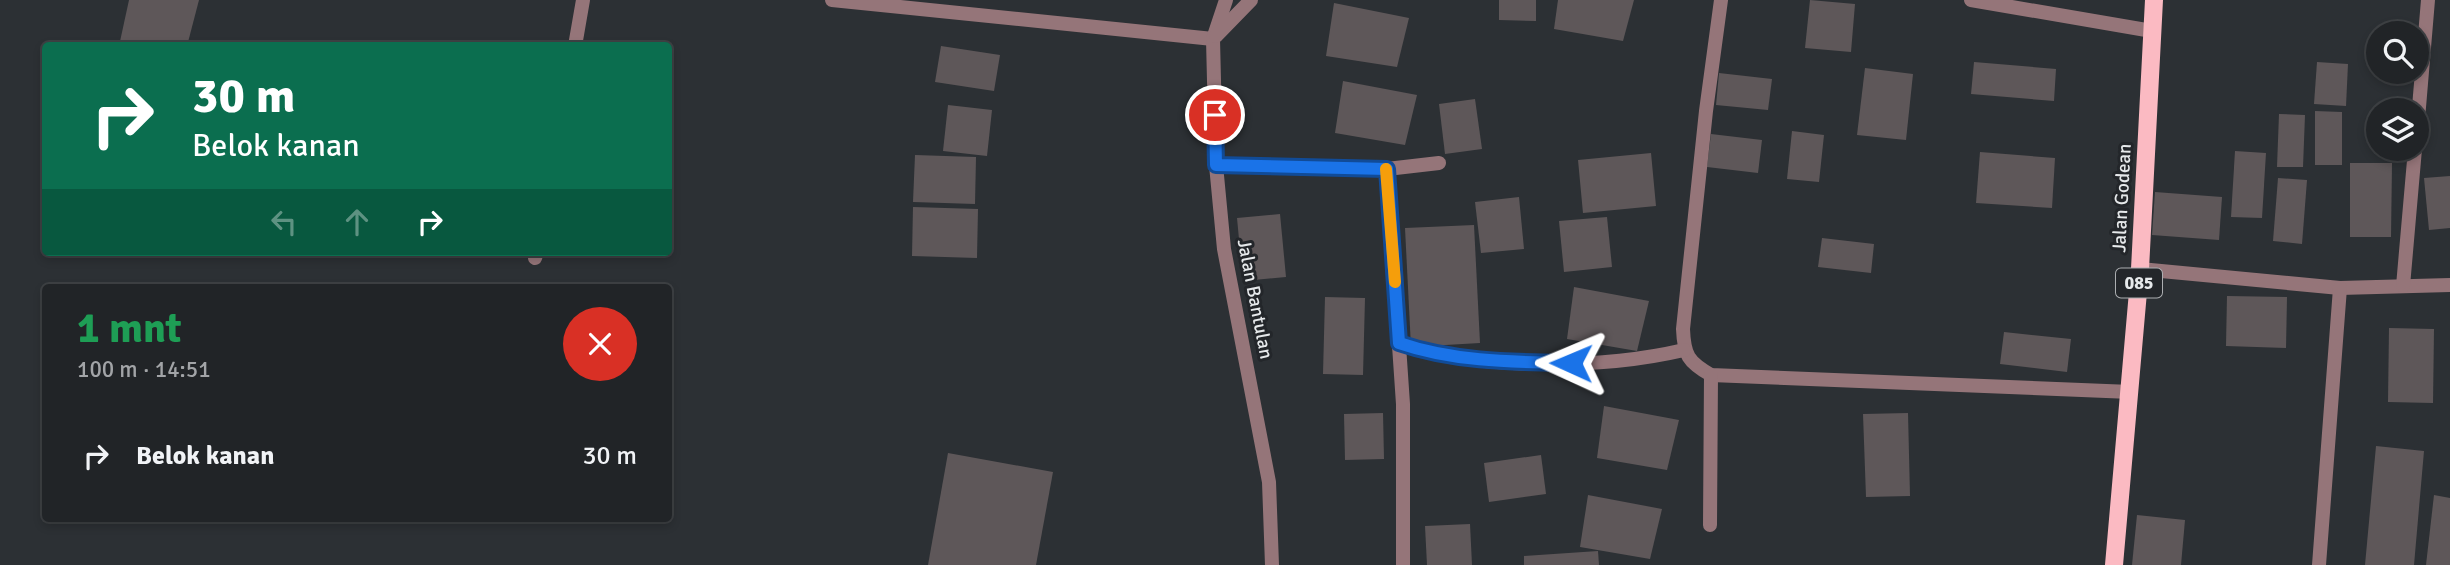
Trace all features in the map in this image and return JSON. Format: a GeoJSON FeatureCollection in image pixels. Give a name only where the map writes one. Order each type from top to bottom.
{"type":"FeatureCollection","features":[{"type":"Feature","properties":{"kind":"main road","name":"Jalan Godean"},"geometry":{"type":"LineString","coordinates":[[2114,565],[2140,269],[2154,0]]}},
{"type":"Feature","properties":{"kind":"street"},"geometry":{"type":"LineString","coordinates":[[576,42],[583,0]]}},
{"type":"Feature","properties":{"kind":"street"},"geometry":{"type":"LineString","coordinates":[[832,0],[1213,40],[1251,0]]}},
{"type":"Feature","properties":{"kind":"street","name":"Jalan Bantulan"},"geometry":{"type":"LineString","coordinates":[[1226,0],[1213,40],[1216,165],[1224,249],[1269,482],[1272,565]]}},
{"type":"Feature","properties":{"kind":"street"},"geometry":{"type":"LineString","coordinates":[[1721,0],[1706,111],[1683,329],[1684,351],[1692,365],[1711,375],[2131,392]]}},
{"type":"Feature","properties":{"kind":"street"},"geometry":{"type":"LineString","coordinates":[[1971,0],[2152,31]]}},
{"type":"Feature","properties":{"kind":"street"},"geometry":{"type":"LineString","coordinates":[[2420,98],[2428,0]]}},
{"type":"Feature","properties":{"kind":"street"},"geometry":{"type":"LineString","coordinates":[[2403,286],[2414,161]]}},
{"type":"Feature","properties":{"kind":"street"},"geometry":{"type":"LineString","coordinates":[[1216,165],[1387,169],[1439,163]]}},
{"type":"Feature","properties":{"kind":"street"},"geometry":{"type":"LineString","coordinates":[[1387,169],[1399,343],[1403,565]]}},
{"type":"Feature","properties":{"kind":"street"},"geometry":{"type":"LineString","coordinates":[[2140,269],[2340,288],[2450,285]]}},
{"type":"Feature","properties":{"kind":"street"},"geometry":{"type":"LineString","coordinates":[[2319,565],[2340,288]]}},
{"type":"Feature","properties":{"kind":"street"},"geometry":{"type":"LineString","coordinates":[[1399,343],[1456,356],[1530,362],[1639,361],[1684,351]]}},
{"type":"Feature","properties":{"kind":"street"},"geometry":{"type":"LineString","coordinates":[[1710,525],[1711,375]]}},
{"type":"Feature","properties":{"kind":"building"},"geometry":{"type":"Polygon","coordinates":[[[129,0],[199,0],[188,42],[120,42],[129,0]]]}},
{"type":"Feature","properties":{"kind":"building"},"geometry":{"type":"Polygon","coordinates":[[[1499,0],[1536,0],[1536,21],[1499,20],[1499,0]]]}},
{"type":"Feature","properties":{"kind":"building"},"geometry":{"type":"Polygon","coordinates":[[[1558,0],[1634,0],[1623,41],[1554,29],[1558,0]]]}},
{"type":"Feature","properties":{"kind":"building"},"geometry":{"type":"Polygon","coordinates":[[[1810,0],[1855,4],[1851,52],[1805,48],[1810,0]]]}},
{"type":"Feature","properties":{"kind":"building"},"geometry":{"type":"Polygon","coordinates":[[[1334,3],[1409,18],[1397,67],[1326,56],[1334,3]]]}},
{"type":"Feature","properties":{"kind":"building"},"geometry":{"type":"Polygon","coordinates":[[[941,46],[1000,55],[994,91],[935,82],[941,46]]]}},
{"type":"Feature","properties":{"kind":"building"},"geometry":{"type":"Polygon","coordinates":[[[1974,62],[2056,69],[2054,101],[1971,94],[1974,62]]]}},
{"type":"Feature","properties":{"kind":"building"},"geometry":{"type":"Polygon","coordinates":[[[2317,62],[2348,64],[2346,106],[2314,104],[2317,62]]]}},
{"type":"Feature","properties":{"kind":"building"},"geometry":{"type":"Polygon","coordinates":[[[1865,68],[1913,74],[1906,140],[1857,135],[1865,68]]]}},
{"type":"Feature","properties":{"kind":"building"},"geometry":{"type":"Polygon","coordinates":[[[1719,73],[1772,79],[1768,110],[1716,105],[1719,73]]]}},
{"type":"Feature","properties":{"kind":"building"},"geometry":{"type":"Polygon","coordinates":[[[1343,81],[1417,95],[1405,145],[1335,133],[1343,81]]]}},
{"type":"Feature","properties":{"kind":"building"},"geometry":{"type":"Polygon","coordinates":[[[1475,99],[1482,149],[1445,154],[1439,104],[1475,99]]]}},
{"type":"Feature","properties":{"kind":"building"},"geometry":{"type":"Polygon","coordinates":[[[948,105],[992,110],[987,156],[943,151],[948,105]]]}},
{"type":"Feature","properties":{"kind":"building"},"geometry":{"type":"Polygon","coordinates":[[[2315,111],[2342,112],[2342,165],[2315,165],[2315,111]]]}},
{"type":"Feature","properties":{"kind":"building"},"geometry":{"type":"Polygon","coordinates":[[[2279,114],[2305,115],[2303,167],[2277,167],[2279,114]]]}},
{"type":"Feature","properties":{"kind":"building"},"geometry":{"type":"Polygon","coordinates":[[[1792,131],[1824,135],[1819,182],[1787,179],[1792,131]]]}},
{"type":"Feature","properties":{"kind":"building"},"geometry":{"type":"Polygon","coordinates":[[[1711,134],[1762,140],[1758,173],[1707,167],[1711,134]]]}},
{"type":"Feature","properties":{"kind":"building"},"geometry":{"type":"Polygon","coordinates":[[[2235,151],[2266,153],[2262,218],[2231,217],[2235,151]]]}},
{"type":"Feature","properties":{"kind":"building"},"geometry":{"type":"Polygon","coordinates":[[[1980,152],[2055,158],[2052,208],[1976,203],[1980,152]]]}},
{"type":"Feature","properties":{"kind":"building"},"geometry":{"type":"Polygon","coordinates":[[[1651,153],[1656,206],[1583,213],[1578,160],[1651,153]]]}},
{"type":"Feature","properties":{"kind":"building"},"geometry":{"type":"Polygon","coordinates":[[[915,155],[976,157],[975,204],[913,202],[915,155]]]}},
{"type":"Feature","properties":{"kind":"building"},"geometry":{"type":"Polygon","coordinates":[[[2350,163],[2392,163],[2391,237],[2350,237],[2350,163]]]}},
{"type":"Feature","properties":{"kind":"building"},"geometry":{"type":"Polygon","coordinates":[[[2450,176],[2450,228],[2429,230],[2424,178],[2450,176]]]}},
{"type":"Feature","properties":{"kind":"building"},"geometry":{"type":"Polygon","coordinates":[[[2278,178],[2307,180],[2302,244],[2273,241],[2278,178]]]}},
{"type":"Feature","properties":{"kind":"building"},"geometry":{"type":"Polygon","coordinates":[[[2155,192],[2222,197],[2219,240],[2152,235],[2155,192]]]}},
{"type":"Feature","properties":{"kind":"building"},"geometry":{"type":"Polygon","coordinates":[[[1519,197],[1524,249],[1481,253],[1475,202],[1519,197]]]}},
{"type":"Feature","properties":{"kind":"building"},"geometry":{"type":"Polygon","coordinates":[[[913,207],[978,209],[977,258],[912,256],[913,207]]]}},
{"type":"Feature","properties":{"kind":"building"},"geometry":{"type":"Polygon","coordinates":[[[1280,214],[1286,277],[1243,281],[1237,218],[1280,214]]]}},
{"type":"Feature","properties":{"kind":"building"},"geometry":{"type":"Polygon","coordinates":[[[1607,217],[1612,267],[1564,272],[1559,221],[1607,217]]]}},
{"type":"Feature","properties":{"kind":"building"},"geometry":{"type":"Polygon","coordinates":[[[1474,225],[1480,343],[1411,347],[1405,228],[1474,225]]]}},
{"type":"Feature","properties":{"kind":"building"},"geometry":{"type":"Polygon","coordinates":[[[1822,238],[1874,244],[1871,273],[1818,267],[1822,238]]]}},
{"type":"Feature","properties":{"kind":"building"},"geometry":{"type":"Polygon","coordinates":[[[1574,287],[1649,301],[1637,351],[1567,339],[1574,287]]]}},
{"type":"Feature","properties":{"kind":"building"},"geometry":{"type":"Polygon","coordinates":[[[2227,296],[2287,297],[2286,348],[2226,346],[2227,296]]]}},
{"type":"Feature","properties":{"kind":"building"},"geometry":{"type":"Polygon","coordinates":[[[1325,297],[1365,298],[1363,375],[1323,374],[1325,297]]]}},
{"type":"Feature","properties":{"kind":"building"},"geometry":{"type":"Polygon","coordinates":[[[2389,328],[2434,329],[2433,403],[2388,402],[2389,328]]]}},
{"type":"Feature","properties":{"kind":"building"},"geometry":{"type":"Polygon","coordinates":[[[2004,332],[2071,339],[2067,372],[2000,364],[2004,332]]]}},
{"type":"Feature","properties":{"kind":"building"},"geometry":{"type":"Polygon","coordinates":[[[1604,406],[1679,420],[1667,470],[1597,458],[1604,406]]]}},
{"type":"Feature","properties":{"kind":"building"},"geometry":{"type":"Polygon","coordinates":[[[1383,413],[1384,459],[1345,460],[1344,414],[1383,413]]]}},
{"type":"Feature","properties":{"kind":"building"},"geometry":{"type":"Polygon","coordinates":[[[1908,413],[1910,496],[1866,497],[1863,414],[1908,413]]]}},
{"type":"Feature","properties":{"kind":"building"},"geometry":{"type":"Polygon","coordinates":[[[2376,446],[2424,451],[2414,565],[2365,565],[2376,446]]]}},
{"type":"Feature","properties":{"kind":"building"},"geometry":{"type":"Polygon","coordinates":[[[948,453],[1053,472],[1036,565],[928,565],[948,453]]]}},
{"type":"Feature","properties":{"kind":"building"},"geometry":{"type":"Polygon","coordinates":[[[1541,455],[1546,494],[1489,502],[1484,463],[1541,455]]]}},
{"type":"Feature","properties":{"kind":"building"},"geometry":{"type":"Polygon","coordinates":[[[1588,495],[1662,509],[1650,559],[1580,547],[1588,495]]]}},
{"type":"Feature","properties":{"kind":"building"},"geometry":{"type":"Polygon","coordinates":[[[2434,495],[2450,498],[2450,565],[2426,565],[2434,495]]]}},
{"type":"Feature","properties":{"kind":"building"},"geometry":{"type":"Polygon","coordinates":[[[2137,515],[2185,520],[2181,565],[2132,565],[2137,515]]]}},
{"type":"Feature","properties":{"kind":"building"},"geometry":{"type":"Polygon","coordinates":[[[1470,524],[1472,565],[1427,565],[1425,526],[1470,524]]]}},
{"type":"Feature","properties":{"kind":"building"},"geometry":{"type":"Polygon","coordinates":[[[1598,551],[1599,565],[1524,565],[1524,556],[1598,551]]]}},
{"type":"Feature","properties":{"kind":"slow traffic"},"geometry":{"type":"LineString","coordinates":[[1386,169],[1395,282]]}},
{"type":"Feature","properties":{"kind":"route"},"geometry":{"type":"LineString","coordinates":[[1215,115],[1216,165],[1387,169],[1399,343],[1417,349],[1498,361],[1571,363]]}}]}
